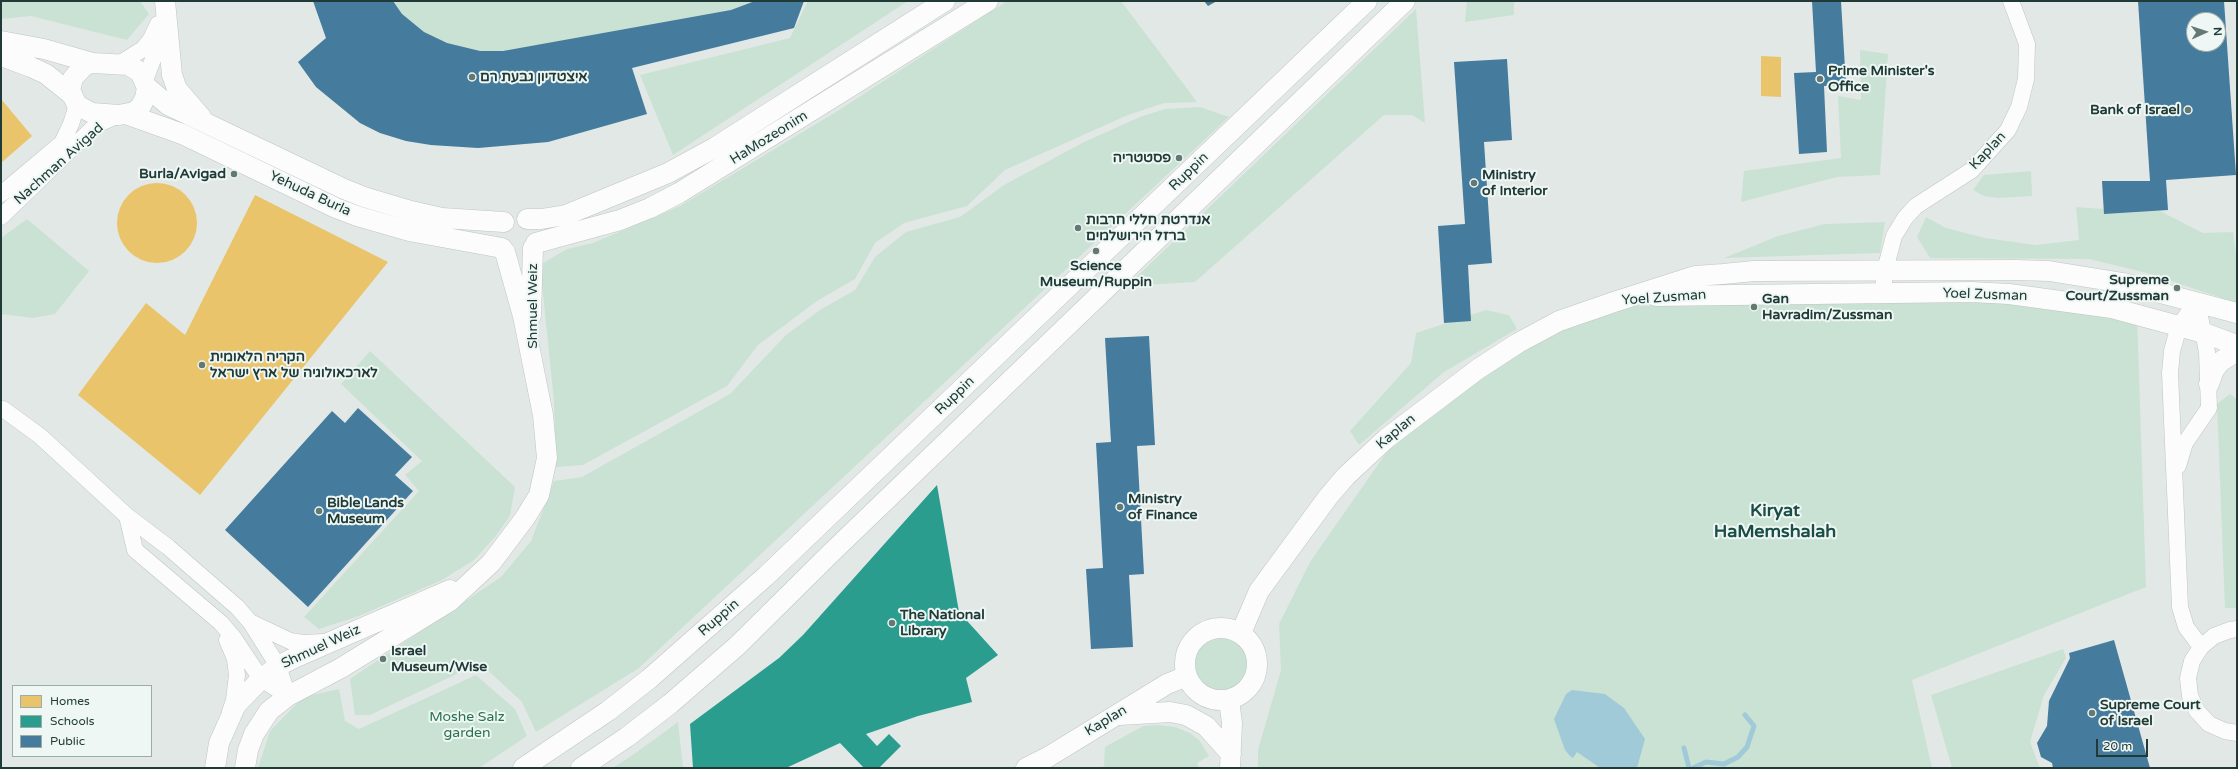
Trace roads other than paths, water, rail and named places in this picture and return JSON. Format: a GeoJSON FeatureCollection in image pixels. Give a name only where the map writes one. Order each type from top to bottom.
{"type":"FeatureCollection","features":[{"type":"Feature","properties":{"kind":"street"},"geometry":{"type":"LineString","coordinates":[[119,64],[143,49],[151,39],[157,27],[165,1]]}},
{"type":"Feature","properties":{"kind":"street"},"geometry":{"type":"LineString","coordinates":[[1,56],[46,74],[74,99],[84,111],[122,115],[141,106],[145,98],[146,83],[162,36],[166,15],[165,1]]}},
{"type":"Feature","properties":{"kind":"street"},"geometry":{"type":"LineString","coordinates":[[165,1],[172,68],[177,89],[208,124]]}},
{"type":"Feature","properties":{"kind":"street","name":"HaMozeonim"},"geometry":{"type":"LineString","coordinates":[[527,219],[541,219],[566,215],[645,184],[680,167],[720,144],[945,1]]}},
{"type":"Feature","properties":{"kind":"street","name":"HaMozeonim"},"geometry":{"type":"LineString","coordinates":[[535,245],[620,220],[650,208],[678,193],[988,1]]}},
{"type":"Feature","properties":{"kind":"street","name":"Ruppin"},"geometry":{"type":"LineString","coordinates":[[523,768],[608,711],[649,679],[772,571],[1367,1]]}},
{"type":"Feature","properties":{"kind":"street","name":"Ruppin"},"geometry":{"type":"LineString","coordinates":[[581,768],[670,704],[737,646],[832,552],[1405,1]]}},
{"type":"Feature","properties":{"kind":"street","name":"Kaplan"},"geometry":{"type":"LineString","coordinates":[[1883,293],[1885,270],[1894,236],[1904,218],[1916,206],[1972,170],[2008,130],[2019,107],[2026,78],[2027,44],[2011,1]]}},
{"type":"Feature","properties":{"kind":"street"},"geometry":{"type":"LineString","coordinates":[[1,41],[44,49],[93,63],[119,64],[133,67],[146,83]]}},
{"type":"Feature","properties":{"kind":"street"},"geometry":{"type":"LineString","coordinates":[[74,99],[72,78],[77,71],[93,63]]}},
{"type":"Feature","properties":{"kind":"street","name":"Yehuda Burla"},"geometry":{"type":"LineString","coordinates":[[146,83],[168,105],[344,189],[387,205],[442,218],[504,222]]}},
{"type":"Feature","properties":{"kind":"street","name":"Nachman Avigad"},"geometry":{"type":"LineString","coordinates":[[1,194],[62,143],[72,124],[74,99]]}},
{"type":"Feature","properties":{"kind":"street","name":"Yehuda Burla"},"geometry":{"type":"LineString","coordinates":[[122,115],[182,134],[336,208],[357,216],[409,231],[504,250]]}},
{"type":"Feature","properties":{"kind":"street","name":"Nachman Avigad"},"geometry":{"type":"LineString","coordinates":[[1,217],[96,125],[122,115]]}},
{"type":"Feature","properties":{"kind":"street"},"geometry":{"type":"LineString","coordinates":[[515,217],[527,219],[532,222],[537,231],[535,245],[522,255],[510,255],[504,250],[498,237],[500,226],[504,222],[515,217]]}},
{"type":"Feature","properties":{"kind":"street","name":"Shmuel Weiz"},"geometry":{"type":"LineString","coordinates":[[533,364],[530,319],[535,245]]}},
{"type":"Feature","properties":{"kind":"street","name":"Shmuel Weiz"},"geometry":{"type":"LineString","coordinates":[[245,768],[248,750],[261,722],[269,711],[288,696],[340,668],[450,601],[491,562],[505,546],[539,495],[547,458],[543,415],[523,316],[504,250]]}},
{"type":"Feature","properties":{"kind":"street","name":"Yoel Zusman"},"geometry":{"type":"LineString","coordinates":[[1614,302],[1695,276],[1754,271],[1885,270],[2049,272],[2123,283],[2197,301],[2237,313]]}},
{"type":"Feature","properties":{"kind":"street","name":"Yoel Zusman"},"geometry":{"type":"LineString","coordinates":[[1614,302],[1650,296],[1972,292],[2039,297],[2112,308],[2204,333],[2237,345]]}},
{"type":"Feature","properties":{"kind":"street"},"geometry":{"type":"LineString","coordinates":[[2197,301],[2179,326],[2172,350],[2170,372],[2180,607],[2186,627],[2201,647]]}},
{"type":"Feature","properties":{"kind":"street"},"geometry":{"type":"LineString","coordinates":[[2175,501],[2178,469],[2184,443],[2210,408],[2204,333],[2197,301]]}},
{"type":"Feature","properties":{"kind":"street","name":"Kaplan"},"geometry":{"type":"LineString","coordinates":[[1241,633],[1259,592],[1328,496],[1346,476],[1387,438],[1478,369],[1518,343],[1559,320],[1614,302]]}},
{"type":"Feature","properties":{"kind":"street"},"geometry":{"type":"LineString","coordinates":[[2209,384],[2214,370],[2220,362],[2237,351]]}},
{"type":"Feature","properties":{"kind":"street"},"geometry":{"type":"LineString","coordinates":[[3,409],[40,436],[127,516],[168,547],[237,607],[251,623],[278,666],[288,696]]}},
{"type":"Feature","properties":{"kind":"street"},"geometry":{"type":"LineString","coordinates":[[127,516],[135,550],[221,624],[233,637],[261,679],[288,696]]}},
{"type":"Feature","properties":{"kind":"street","name":"Shmuel Weiz"},"geometry":{"type":"LineString","coordinates":[[215,768],[219,743],[227,722],[236,705],[261,679],[278,666],[455,588],[476,576]]}},
{"type":"Feature","properties":{"kind":"street"},"geometry":{"type":"LineString","coordinates":[[251,623],[290,641],[304,643],[330,642]]}},
{"type":"Feature","properties":{"kind":"street"},"geometry":{"type":"LineString","coordinates":[[221,624],[235,659],[237,675],[234,700],[227,722]]}},
{"type":"Feature","properties":{"kind":"street"},"geometry":{"type":"LineString","coordinates":[[1220,628],[1241,633],[1249,640],[1254,649],[1257,670],[1248,689],[1229,700],[1208,698],[1195,690],[1187,676],[1185,667],[1188,649],[1200,634],[1210,629],[1220,628]]}},
{"type":"Feature","properties":{"kind":"street"},"geometry":{"type":"LineString","coordinates":[[2237,629],[2214,636],[2201,647],[2192,661],[2188,678],[2190,696],[2197,711],[2209,724],[2225,731],[2237,733]]}},
{"type":"Feature","properties":{"kind":"street","name":"Kaplan"},"geometry":{"type":"LineString","coordinates":[[1026,768],[1167,684],[1187,676]]}},
{"type":"Feature","properties":{"kind":"street"},"geometry":{"type":"LineString","coordinates":[[1229,700],[1232,723],[1230,761]]}},
{"type":"Feature","properties":{"kind":"street"},"geometry":{"type":"LineString","coordinates":[[1116,715],[1170,712],[1186,715],[1206,726],[1230,761]]}},
{"type":"Feature","properties":{"kind":"water"},"geometry":{"type":"Polygon","coordinates":[[[1572,690],[1605,694],[1624,708],[1645,739],[1637,768],[1600,768],[1577,752],[1573,758],[1565,750],[1554,719],[1566,694],[1572,690]]]}},
{"type":"Feature","properties":{"kind":"waterway"},"geometry":{"type":"LineString","coordinates":[[1693,768],[1706,762],[1724,764],[1738,757],[1747,747],[1754,726],[1745,715]]}},
{"type":"Feature","properties":{"kind":"waterway"},"geometry":{"type":"LineString","coordinates":[[1684,748],[1689,768]]}},
{"type":"Feature","properties":{"kind":"place","name":"איצטדיון גבעת רם"},"geometry":{"type":"Point","coordinates":[472,77]}},
{"type":"Feature","properties":{"kind":"place","name":"Prime Minister's Office"},"geometry":{"type":"Point","coordinates":[1820,79]}},
{"type":"Feature","properties":{"kind":"place","name":"Bank of Israel"},"geometry":{"type":"Point","coordinates":[2188,110]}},
{"type":"Feature","properties":{"kind":"place","name":"פסטטריה"},"geometry":{"type":"Point","coordinates":[1179,158]}},
{"type":"Feature","properties":{"kind":"place","name":"Burla/Avigad"},"geometry":{"type":"Point","coordinates":[234,174]}},
{"type":"Feature","properties":{"kind":"place","name":"Ministry of Interior"},"geometry":{"type":"Point","coordinates":[1474,183]}},
{"type":"Feature","properties":{"kind":"place","name":"אנדרטת חללי חרבות ברזל הירושלמים"},"geometry":{"type":"Point","coordinates":[1078,228]}},
{"type":"Feature","properties":{"kind":"place","name":"Science Museum/Ruppin"},"geometry":{"type":"Point","coordinates":[1096,251]}},
{"type":"Feature","properties":{"kind":"place","name":"Supreme Court/Zussman"},"geometry":{"type":"Point","coordinates":[2177,288]}},
{"type":"Feature","properties":{"kind":"place","name":"Gan Havradim/Zussman"},"geometry":{"type":"Point","coordinates":[1754,307]}},
{"type":"Feature","properties":{"kind":"place","name":"הקריה הלאומית לארכאולוגיה של ארץ ישראל"},"geometry":{"type":"Point","coordinates":[202,365]}},
{"type":"Feature","properties":{"kind":"place","name":"Ministry of Finance"},"geometry":{"type":"Point","coordinates":[1120,507]}},
{"type":"Feature","properties":{"kind":"place","name":"Bible Lands Museum"},"geometry":{"type":"Point","coordinates":[319,511]}},
{"type":"Feature","properties":{"kind":"place","name":"The National Library"},"geometry":{"type":"Point","coordinates":[892,623]}},
{"type":"Feature","properties":{"kind":"place","name":"Israel Museum/Wise"},"geometry":{"type":"Point","coordinates":[383,659]}},
{"type":"Feature","properties":{"kind":"place","name":"Supreme Court of Israel"},"geometry":{"type":"Point","coordinates":[2092,713]}},
{"type":"Feature","properties":{"kind":"district","name":"Kiryat HaMemshalah"},"geometry":{"type":"Point","coordinates":[1775,521]}},
{"type":"Feature","properties":{"kind":"park label","name":"Moshe Salz garden"},"geometry":{"type":"Point","coordinates":[467,726]}}]}
